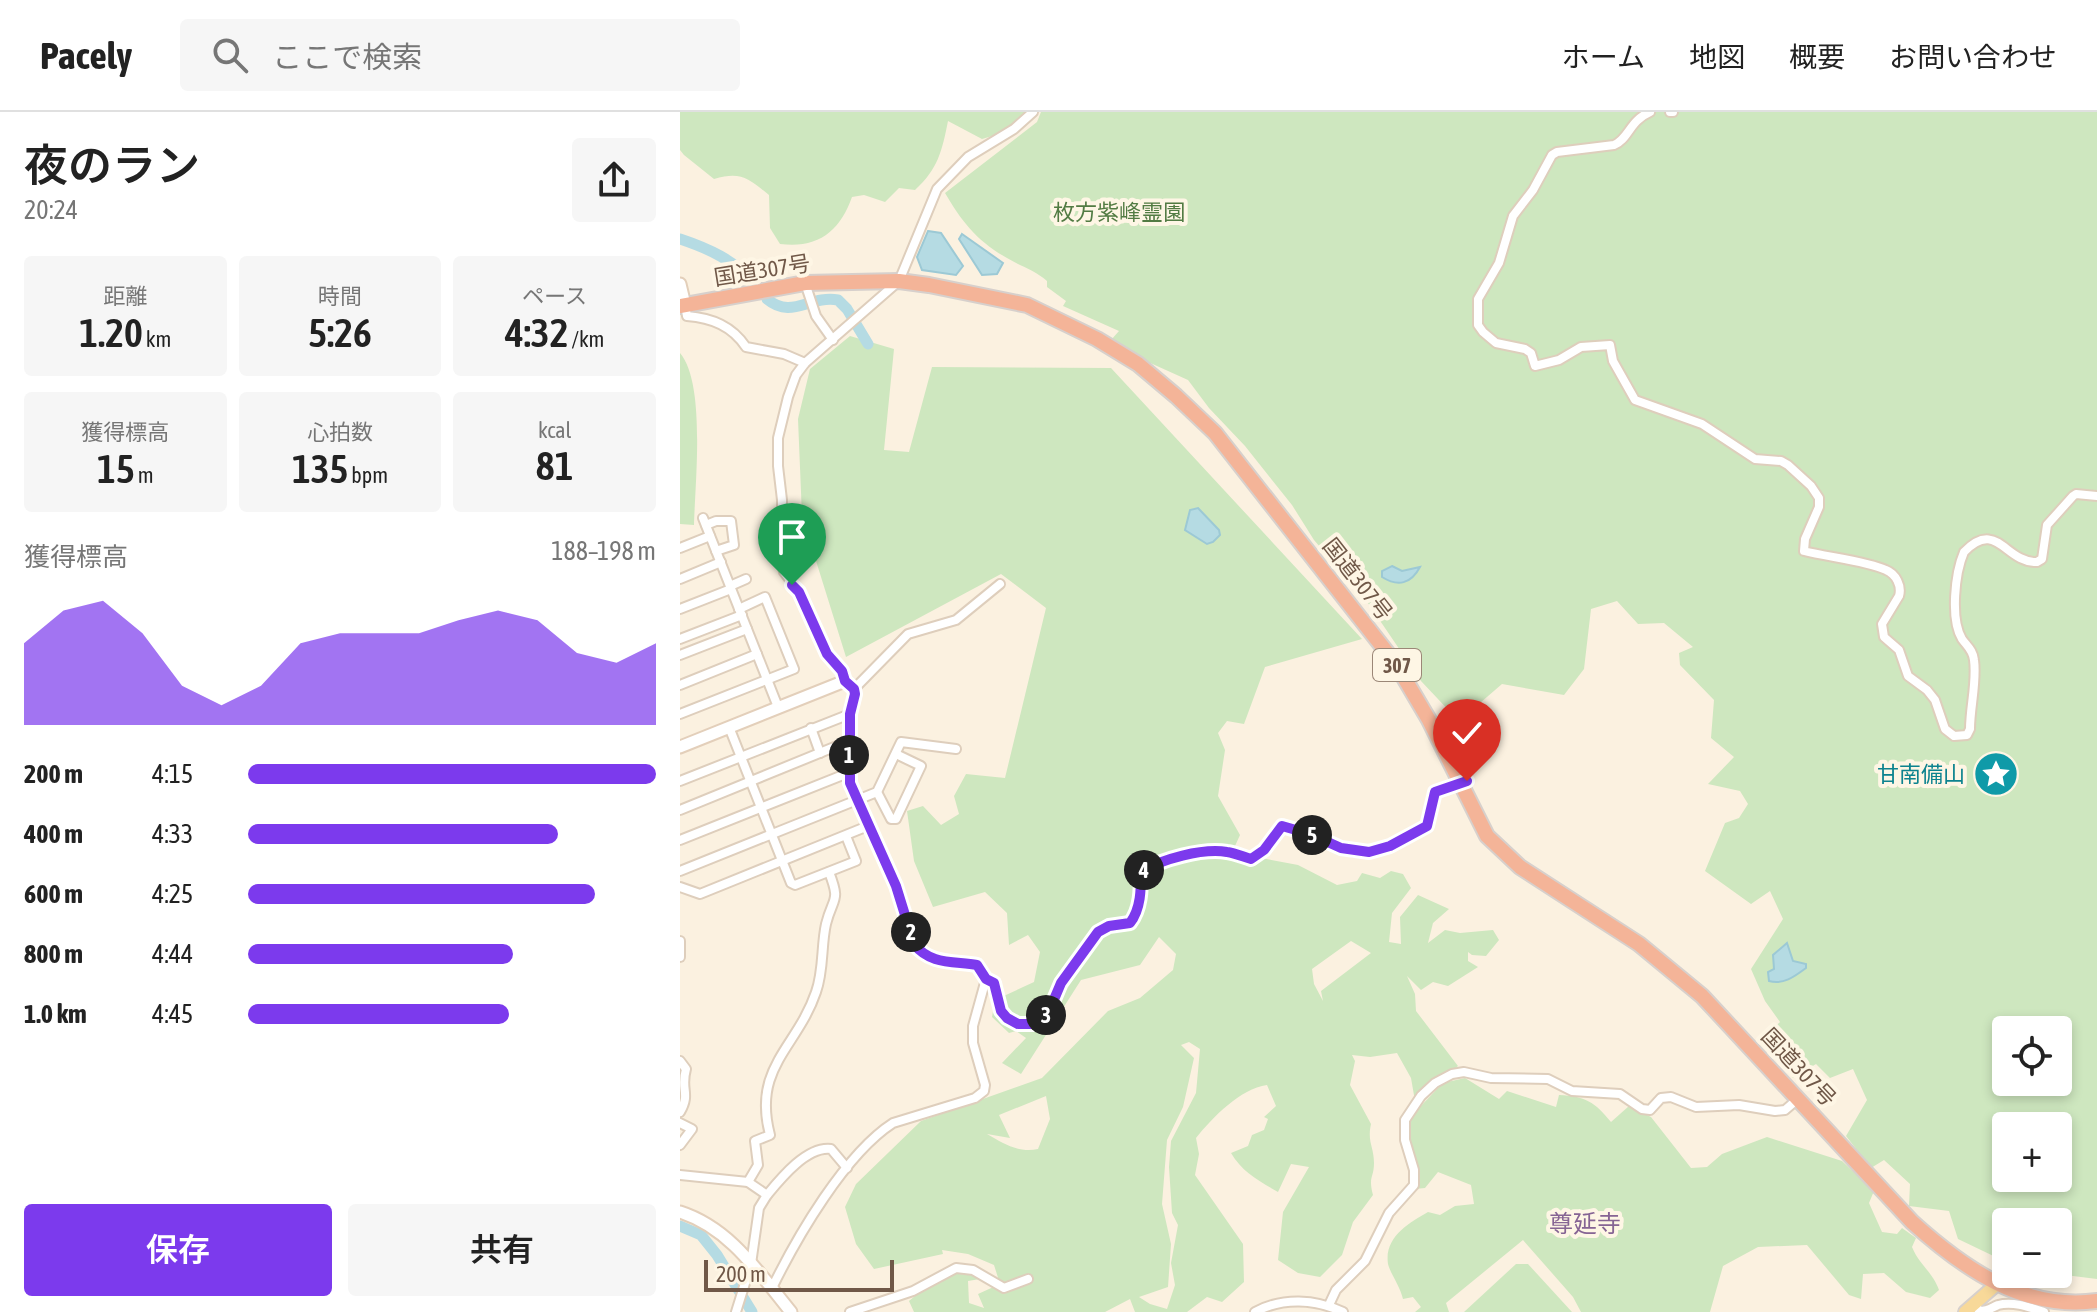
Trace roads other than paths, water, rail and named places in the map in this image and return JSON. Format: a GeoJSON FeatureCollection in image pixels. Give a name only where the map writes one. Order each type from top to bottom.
{"type":"FeatureCollection","features":[{"type":"Feature","properties":{"kind":"highway","name":"国道307号"},"geometry":{"type":"LineString","coordinates":[[682,306],[805,283],[899,281],[1027,305],[1138,364],[1215,433],[1396,664],[1463,782],[1487,836],[1520,867],[1639,944],[1702,996],[1912,1222],[1942,1249],[1992,1282]]}},
{"type":"Feature","properties":{"kind":"highway","name":"国道307号"},"geometry":{"type":"LineString","coordinates":[[2009,1288],[2044,1300],[2069,1304],[2097,1301]]}},
{"type":"Feature","properties":{"kind":"main road"},"geometry":{"type":"LineString","coordinates":[[1969,1309],[1993,1288]]}},
{"type":"Feature","properties":{"kind":"street"},"geometry":{"type":"LineString","coordinates":[[1033,112],[1014,129],[968,157],[937,189],[899,281],[805,363],[796,375],[778,438],[782,563],[827,654],[842,671],[855,694],[850,714],[848,773],[856,799],[896,886],[914,944],[932,959],[977,965],[986,979],[994,983],[1001,1011],[1007,1018],[1018,1024],[1032,1024],[1042,1019],[1050,1009],[1061,983],[1098,932],[1109,926],[1130,923],[1134,919],[1138,912],[1141,872],[1150,866],[1179,856],[1225,851],[1251,859],[1264,850],[1282,826],[1355,852],[1377,851],[1427,826],[1435,792],[1463,782]]}},
{"type":"Feature","properties":{"kind":"street"},"geometry":{"type":"LineString","coordinates":[[1650,112],[1635,121],[1621,142],[1552,155],[1533,190],[1513,216],[1499,263],[1478,299],[1478,325],[1490,340],[1531,353],[1535,366],[1559,360],[1581,347],[1610,345],[1613,361],[1635,400],[1702,424],[1755,459],[1781,461],[1788,465],[1819,498],[1819,507],[1805,539],[1804,551],[1885,569],[1898,582],[1901,591],[1882,624],[1884,637],[1899,650],[1908,676],[1935,700],[1945,729],[1954,736],[1967,735],[1970,729],[1974,671],[1972,653],[1961,638],[1957,621],[1955,587],[1964,552],[1976,543],[1993,539],[2014,557],[2037,562],[2042,559],[2047,525],[2073,496],[2097,496]]}},
{"type":"Feature","properties":{"kind":"street"},"geometry":{"type":"LineString","coordinates":[[805,283],[816,316],[833,340]]}},
{"type":"Feature","properties":{"kind":"street"},"geometry":{"type":"LineString","coordinates":[[680,284],[682,306],[687,316],[720,323],[737,334],[746,347],[784,354],[805,363]]}},
{"type":"Feature","properties":{"kind":"street"},"geometry":{"type":"LineString","coordinates":[[716,551],[734,545],[731,521],[705,522],[710,536],[778,707]]}},
{"type":"Feature","properties":{"kind":"street"},"geometry":{"type":"LineString","coordinates":[[680,548],[710,536]]}},
{"type":"Feature","properties":{"kind":"street"},"geometry":{"type":"LineString","coordinates":[[680,579],[721,562]]}},
{"type":"Feature","properties":{"kind":"street"},"geometry":{"type":"LineString","coordinates":[[680,609],[746,579]]}},
{"type":"Feature","properties":{"kind":"street"},"geometry":{"type":"LineString","coordinates":[[680,746],[778,707],[850,685],[908,634],[956,620],[1000,584]]}},
{"type":"Feature","properties":{"kind":"street"},"geometry":{"type":"LineString","coordinates":[[680,639],[765,597],[794,669],[680,714]]}},
{"type":"Feature","properties":{"kind":"street"},"geometry":{"type":"LineString","coordinates":[[680,655],[747,629]]}},
{"type":"Feature","properties":{"kind":"street"},"geometry":{"type":"LineString","coordinates":[[680,685],[757,654]]}},
{"type":"Feature","properties":{"kind":"street"},"geometry":{"type":"LineString","coordinates":[[680,781],[850,714]]}},
{"type":"Feature","properties":{"kind":"street"},"geometry":{"type":"LineString","coordinates":[[729,727],[791,883],[795,885],[856,861],[846,836]]}},
{"type":"Feature","properties":{"kind":"street"},"geometry":{"type":"LineString","coordinates":[[811,728],[820,753]]}},
{"type":"Feature","properties":{"kind":"street"},"geometry":{"type":"LineString","coordinates":[[680,810],[849,741]]}},
{"type":"Feature","properties":{"kind":"street"},"geometry":{"type":"LineString","coordinates":[[680,871],[877,792],[901,742],[956,749]]}},
{"type":"Feature","properties":{"kind":"street"},"geometry":{"type":"LineString","coordinates":[[877,792],[891,819],[896,819],[921,766],[896,754]]}},
{"type":"Feature","properties":{"kind":"street"},"geometry":{"type":"LineString","coordinates":[[680,840],[848,773]]}},
{"type":"Feature","properties":{"kind":"street"},"geometry":{"type":"LineString","coordinates":[[680,887],[700,894],[868,826]]}},
{"type":"Feature","properties":{"kind":"street"},"geometry":{"type":"LineString","coordinates":[[748,1182],[758,1165],[755,1141],[770,1135],[765,1100],[771,1076],[816,993],[824,959],[826,926],[837,897],[829,872]]}},
{"type":"Feature","properties":{"kind":"street"},"geometry":{"type":"LineString","coordinates":[[680,941],[680,957]]}},
{"type":"Feature","properties":{"kind":"street"},"geometry":{"type":"LineString","coordinates":[[772,1288],[808,1221],[847,1168],[882,1130],[893,1123],[959,1104],[984,1091],[973,1043],[973,1026],[986,979]]}},
{"type":"Feature","properties":{"kind":"street"},"geometry":{"type":"LineString","coordinates":[[680,1061],[686,1069],[682,1082],[686,1102],[680,1112]]}},
{"type":"Feature","properties":{"kind":"street"},"geometry":{"type":"LineString","coordinates":[[1329,1305],[1336,1290],[1365,1261],[1389,1213],[1414,1185],[1414,1170],[1405,1140],[1405,1120],[1421,1096],[1445,1076],[1464,1072],[1491,1078],[1548,1079],[1572,1091],[1620,1094],[1642,1109],[1650,1110],[1661,1098],[1671,1097],[1696,1107],[1739,1105],[1775,1111],[1785,1110],[1792,1104]]}},
{"type":"Feature","properties":{"kind":"street"},"geometry":{"type":"LineString","coordinates":[[680,1123],[692,1129],[680,1145]]}},
{"type":"Feature","properties":{"kind":"street"},"geometry":{"type":"LineString","coordinates":[[737,1310],[751,1264],[759,1208],[767,1195],[791,1166],[825,1148],[831,1149],[847,1168]]}},
{"type":"Feature","properties":{"kind":"street"},"geometry":{"type":"LineString","coordinates":[[680,1175],[748,1182],[767,1195]]}},
{"type":"Feature","properties":{"kind":"street"},"geometry":{"type":"LineString","coordinates":[[680,1212],[724,1234],[791,1312]]}},
{"type":"Feature","properties":{"kind":"street"},"geometry":{"type":"LineString","coordinates":[[850,1312],[913,1291],[956,1268],[973,1270],[1004,1288],[1028,1279]]}},
{"type":"Feature","properties":{"kind":"street"},"geometry":{"type":"LineString","coordinates":[[1255,1312],[1282,1302],[1329,1305],[1343,1312]]}},
{"type":"Feature","properties":{"kind":"street"},"geometry":{"type":"LineString","coordinates":[[1969,1309],[1987,1311],[2010,1304],[2044,1312]]}},
{"type":"Feature","properties":{"kind":"water"},"geometry":{"type":"Polygon","coordinates":[[[928,231],[941,233],[963,266],[956,275],[922,270],[917,257],[928,231]]]}},
{"type":"Feature","properties":{"kind":"water"},"geometry":{"type":"Polygon","coordinates":[[[962,234],[1003,263],[997,274],[982,275],[959,239],[962,234]]]}},
{"type":"Feature","properties":{"kind":"water"},"geometry":{"type":"Polygon","coordinates":[[[1198,508],[1219,530],[1220,535],[1213,542],[1207,544],[1185,530],[1190,510],[1198,508]]]}},
{"type":"Feature","properties":{"kind":"water"},"geometry":{"type":"Polygon","coordinates":[[[1392,566],[1402,571],[1420,567],[1413,577],[1399,583],[1382,577],[1382,571],[1392,566]]]}},
{"type":"Feature","properties":{"kind":"water"},"geometry":{"type":"Polygon","coordinates":[[[1787,943],[1793,961],[1806,964],[1806,968],[1784,981],[1769,981],[1768,972],[1774,969],[1773,955],[1787,943]]]}},
{"type":"Feature","properties":{"kind":"waterway"},"geometry":{"type":"LineString","coordinates":[[680,239],[720,256],[755,283]]}},
{"type":"Feature","properties":{"kind":"waterway"},"geometry":{"type":"LineString","coordinates":[[767,299],[785,307],[838,300],[868,344]]}},
{"type":"Feature","properties":{"kind":"waterway"},"geometry":{"type":"LineString","coordinates":[[680,1226],[701,1235],[752,1312]]}},
{"type":"Feature","properties":{"kind":"place","name":"甘南備山"},"geometry":{"type":"Point","coordinates":[1996,774]}},
{"type":"Feature","properties":{"kind":"district","name":"尊延寺"},"geometry":{"type":"Point","coordinates":[1585,1223]}},
{"type":"Feature","properties":{"kind":"park label","name":"枚方紫峰霊園"},"geometry":{"type":"Point","coordinates":[1119,212]}}]}
